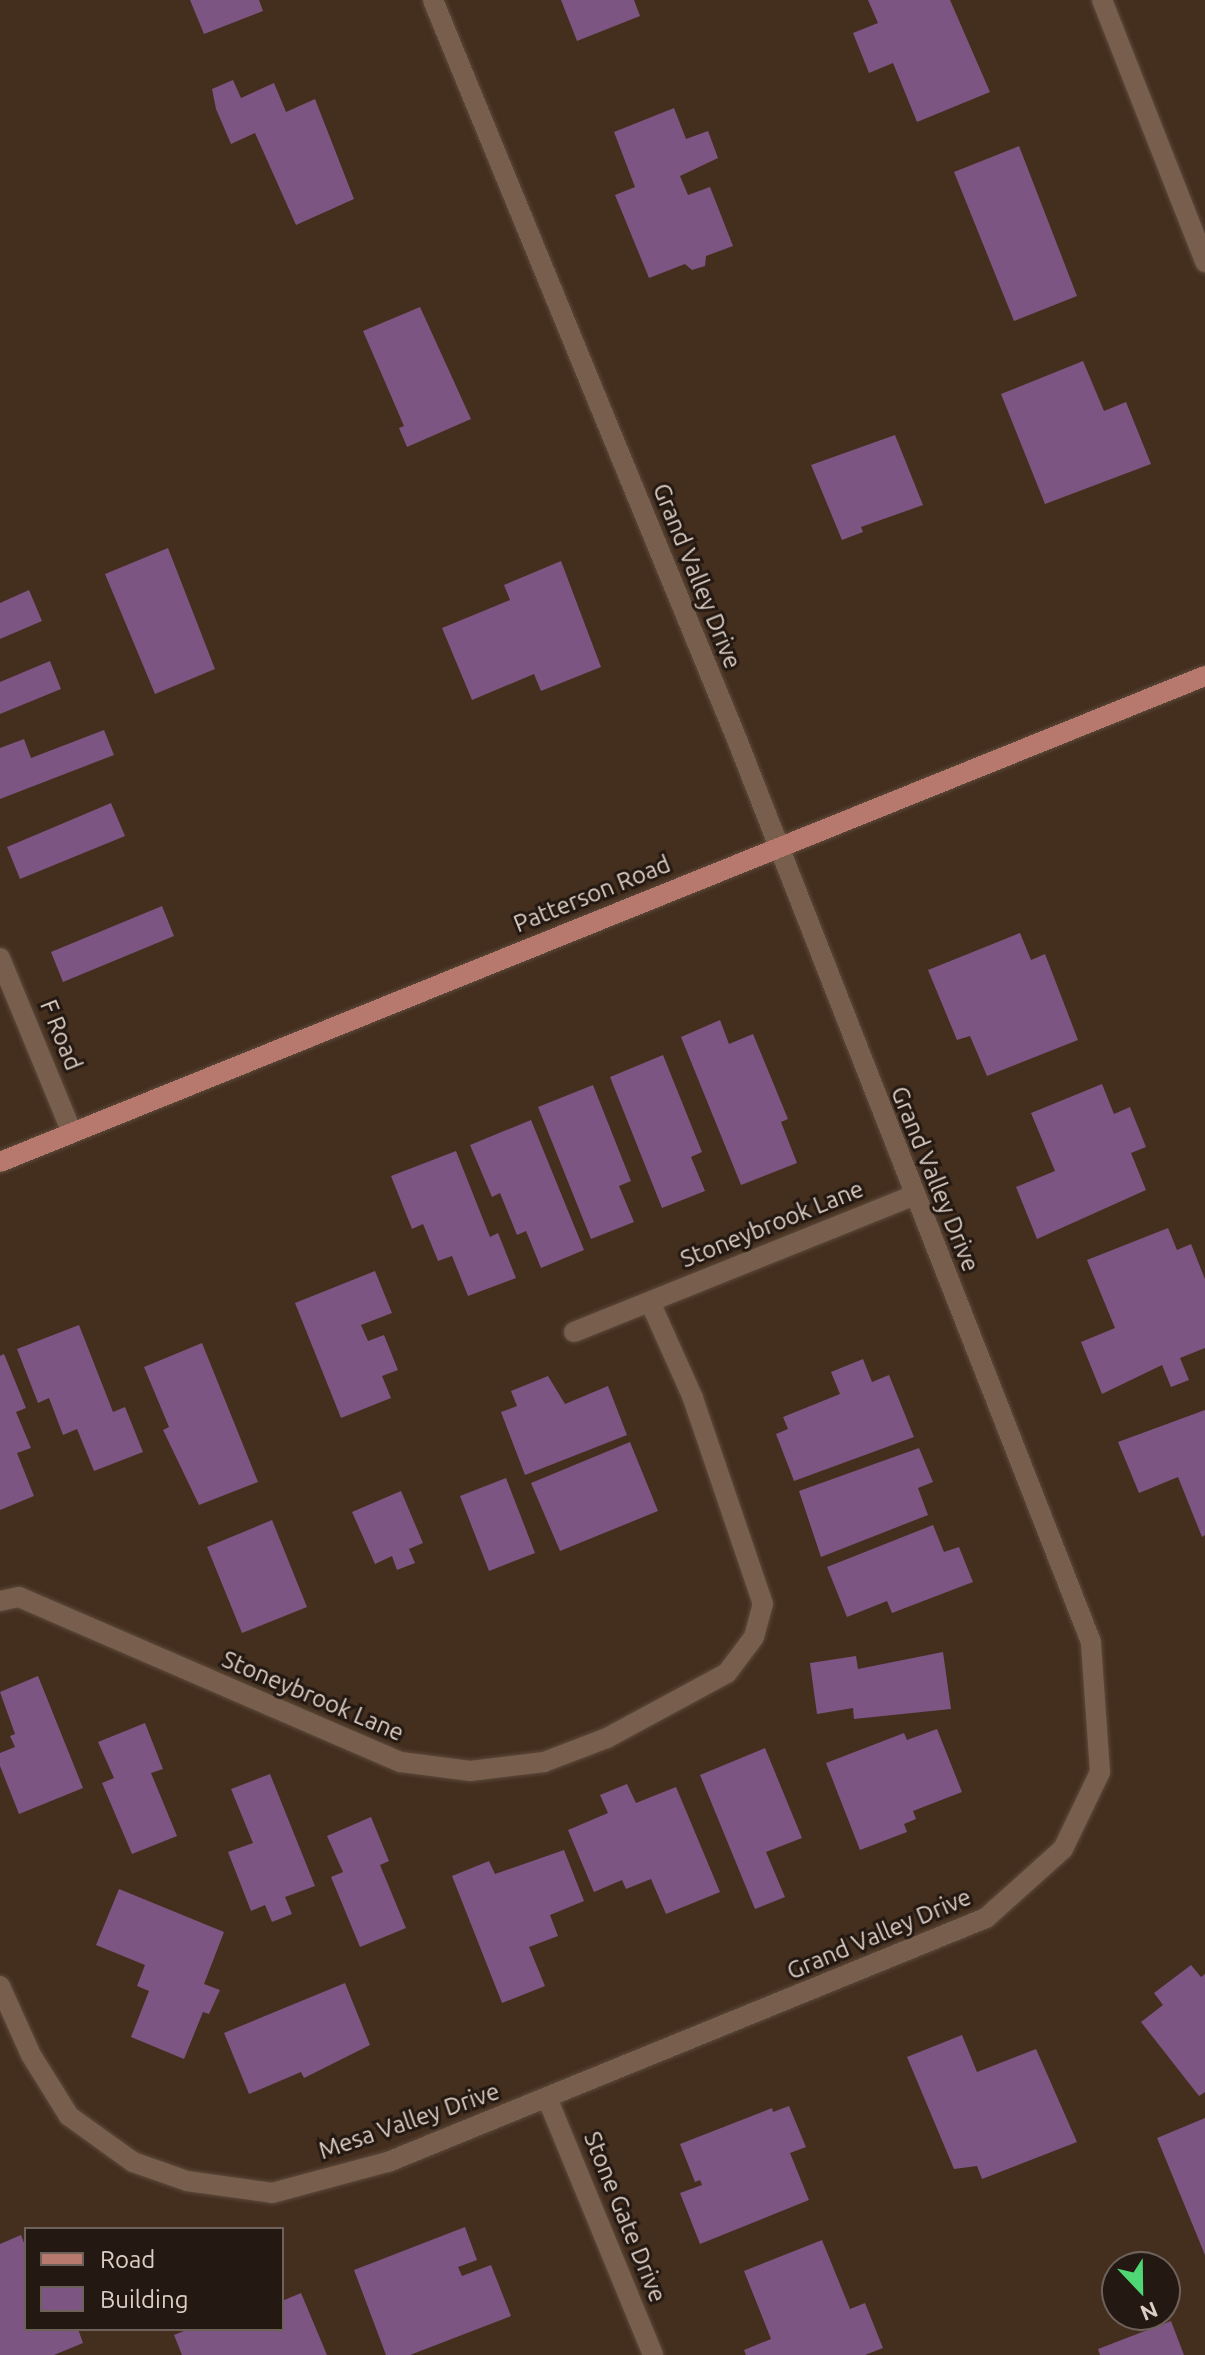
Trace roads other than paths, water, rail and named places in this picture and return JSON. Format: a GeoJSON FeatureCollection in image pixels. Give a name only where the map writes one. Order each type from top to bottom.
{"type":"FeatureCollection","features":[{"type":"Feature","properties":{"kind":"main road","name":"Patterson Road"},"geometry":{"type":"LineString","coordinates":[[0,1162],[1205,676]]}},
{"type":"Feature","properties":{"kind":"street","name":"Grand Valley Drive"},"geometry":{"type":"LineString","coordinates":[[433,0],[738,742],[776,848],[1091,1642],[1100,1772],[1063,1849],[986,1918],[548,2100]]}},
{"type":"Feature","properties":{"kind":"street"},"geometry":{"type":"LineString","coordinates":[[1102,0],[1205,262]]}},
{"type":"Feature","properties":{"kind":"street","name":"F Road"},"geometry":{"type":"LineString","coordinates":[[0,958],[72,1133]]}},
{"type":"Feature","properties":{"kind":"street","name":"Stoneybrook Lane"},"geometry":{"type":"LineString","coordinates":[[574,1332],[914,1195]]}},
{"type":"Feature","properties":{"kind":"street","name":"Stoneybrook Lane"},"geometry":{"type":"LineString","coordinates":[[0,1601],[19,1597],[401,1762],[470,1771],[544,1762],[607,1738],[727,1673],[754,1637],[763,1604],[693,1398],[650,1302]]}},
{"type":"Feature","properties":{"kind":"street","name":"Mesa Valley Drive"},"geometry":{"type":"LineString","coordinates":[[0,1986],[31,2055],[69,2116],[133,2162],[187,2181],[272,2193],[388,2162],[548,2100]]}},
{"type":"Feature","properties":{"kind":"street","name":"Stone Gate Drive"},"geometry":{"type":"LineString","coordinates":[[548,2100],[653,2355]]}}]}
